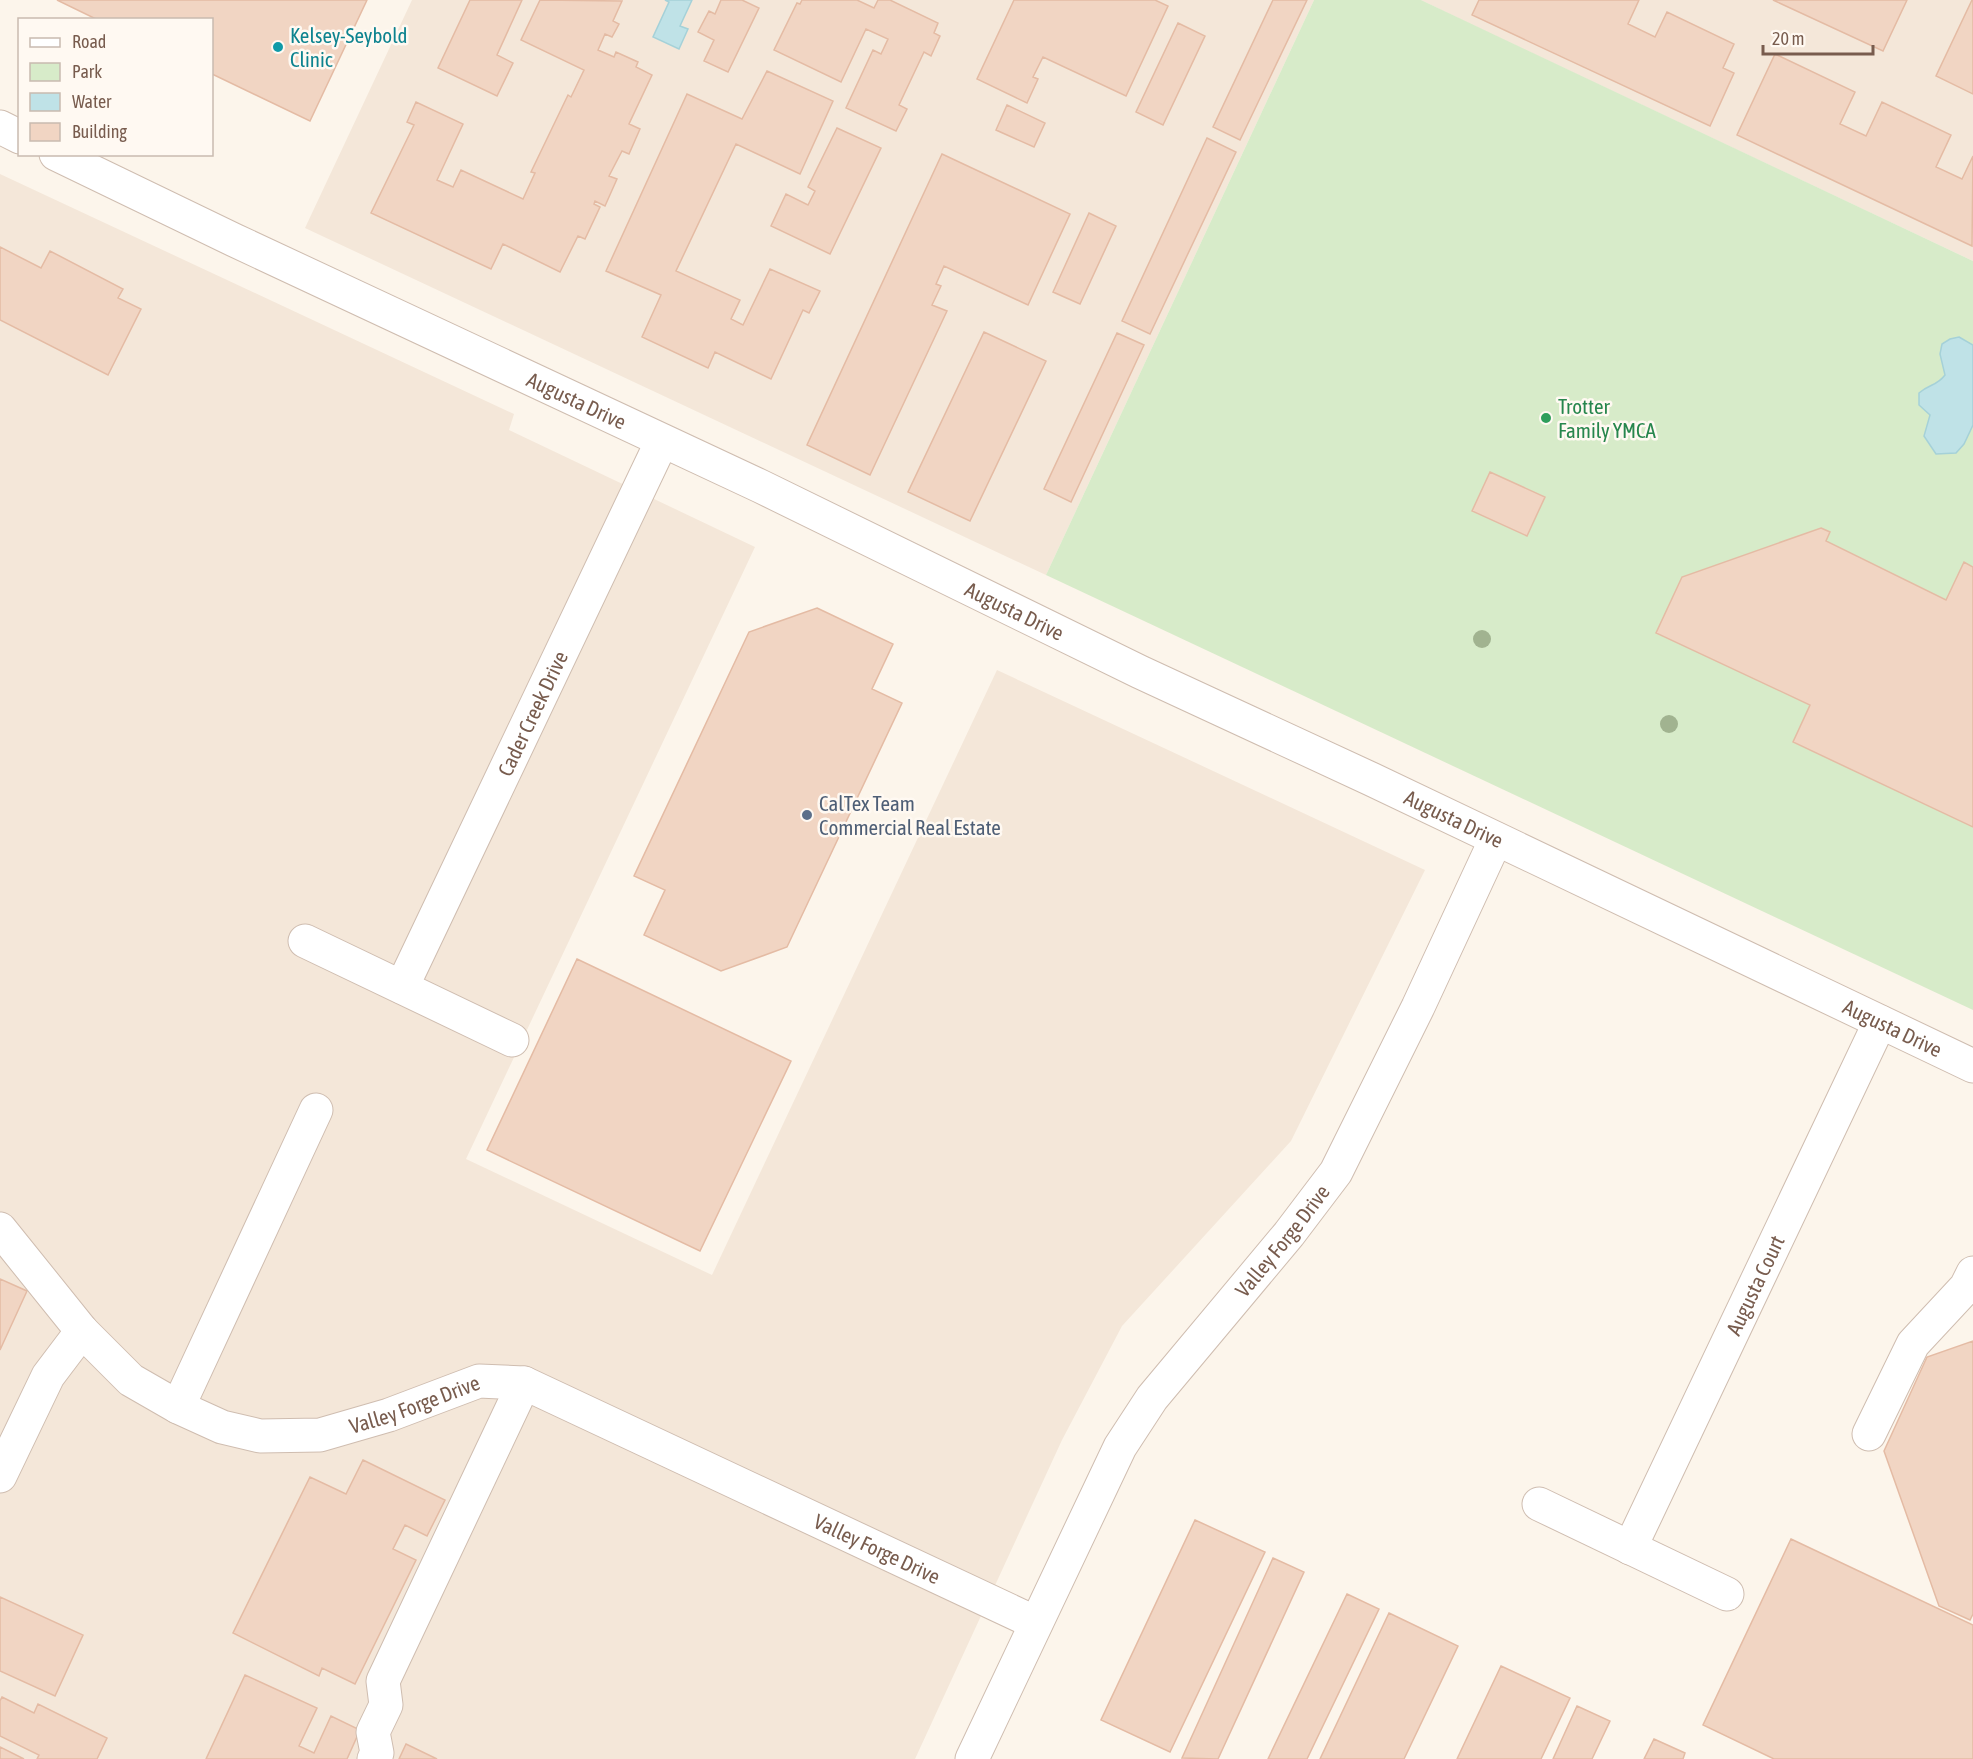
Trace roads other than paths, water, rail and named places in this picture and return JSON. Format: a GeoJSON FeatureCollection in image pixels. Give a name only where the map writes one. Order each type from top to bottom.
{"type":"FeatureCollection","features":[{"type":"Feature","properties":{"kind":"street"},"geometry":{"type":"LineString","coordinates":[[0,127],[18,136]]}},
{"type":"Feature","properties":{"kind":"street","name":"Augusta Drive"},"geometry":{"type":"LineString","coordinates":[[60,156],[234,240],[760,486],[1140,672],[1973,1066]]}},
{"type":"Feature","properties":{"kind":"street","name":"Cader Creek Drive"},"geometry":{"type":"LineString","coordinates":[[402,987],[662,441]]}},
{"type":"Feature","properties":{"kind":"street","name":"Valley Forge Drive"},"geometry":{"type":"LineString","coordinates":[[972,1759],[1120,1447],[1152,1398],[1289,1234],[1336,1172],[1418,1007],[1496,839]]}},
{"type":"Feature","properties":{"kind":"street"},"geometry":{"type":"LineString","coordinates":[[305,941],[512,1040]]}},
{"type":"Feature","properties":{"kind":"street","name":"Augusta Court"},"geometry":{"type":"LineString","coordinates":[[1630,1548],[1881,1022]]}},
{"type":"Feature","properties":{"kind":"street"},"geometry":{"type":"LineString","coordinates":[[178,1407],[316,1110]]}},
{"type":"Feature","properties":{"kind":"street","name":"Valley Forge Drive"},"geometry":{"type":"LineString","coordinates":[[0,1229],[82,1331],[131,1380],[178,1407],[222,1426],[260,1436],[320,1435],[389,1415],[479,1381],[524,1383],[1036,1623]]}},
{"type":"Feature","properties":{"kind":"street"},"geometry":{"type":"LineString","coordinates":[[1869,1434],[1913,1344],[1971,1283]]}},
{"type":"Feature","properties":{"kind":"street"},"geometry":{"type":"LineString","coordinates":[[0,1476],[48,1376],[82,1331]]}},
{"type":"Feature","properties":{"kind":"street"},"geometry":{"type":"LineString","coordinates":[[374,1759],[376,1753],[373,1732],[386,1705],[383,1681],[524,1383]]}},
{"type":"Feature","properties":{"kind":"street"},"geometry":{"type":"LineString","coordinates":[[1539,1504],[1727,1594]]}},
{"type":"Feature","properties":{"kind":"water"},"geometry":{"type":"Polygon","coordinates":[[[665,0],[692,0],[680,26],[688,29],[679,49],[653,37],[669,2],[665,0]]]}},
{"type":"Feature","properties":{"kind":"water"},"geometry":{"type":"Polygon","coordinates":[[[1959,337],[1973,345],[1973,425],[1964,444],[1956,453],[1936,454],[1924,436],[1930,415],[1919,405],[1919,393],[1945,375],[1940,354],[1942,344],[1959,337]]]}},
{"type":"Feature","properties":{"kind":"place","name":"Kelsey-Seybold Clinic"},"geometry":{"type":"Point","coordinates":[278,47]}},
{"type":"Feature","properties":{"kind":"place","name":"Trotter Family YMCA"},"geometry":{"type":"Point","coordinates":[1546,418]}},
{"type":"Feature","properties":{"kind":"place","name":"CalTex Team Commercial Real Estate"},"geometry":{"type":"Point","coordinates":[807,815]}}]}
